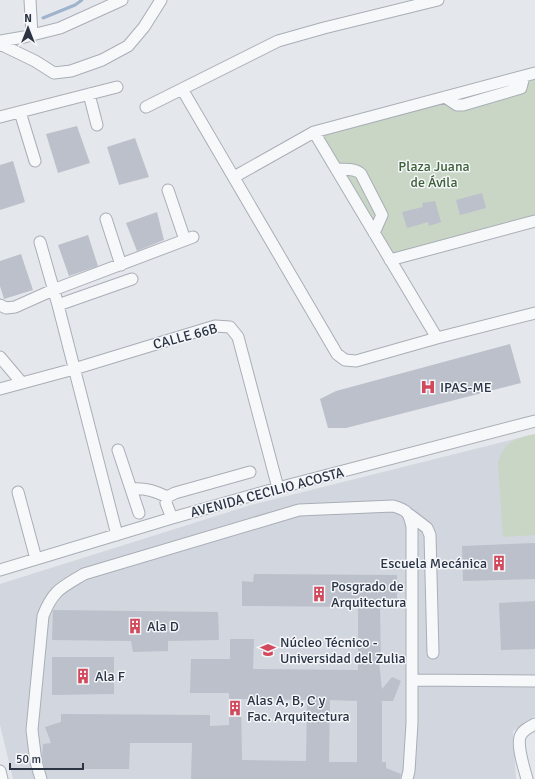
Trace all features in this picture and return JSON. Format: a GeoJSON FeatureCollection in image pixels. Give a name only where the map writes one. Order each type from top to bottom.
{"type":"FeatureCollection","features":[{"type":"Feature","properties":{"kind":"street"},"geometry":{"type":"LineString","coordinates":[[30,0],[32,35]]}},
{"type":"Feature","properties":{"kind":"street"},"geometry":{"type":"LineString","coordinates":[[0,41],[60,28],[122,0]]}},
{"type":"Feature","properties":{"kind":"street"},"geometry":{"type":"LineString","coordinates":[[0,45],[35,61],[54,73],[71,71],[102,60],[128,46],[144,27],[161,0]]}},
{"type":"Feature","properties":{"kind":"street"},"geometry":{"type":"LineString","coordinates":[[146,108],[278,41],[438,0]]}},
{"type":"Feature","properties":{"kind":"street"},"geometry":{"type":"LineString","coordinates":[[234,177],[314,132],[535,73]]}},
{"type":"Feature","properties":{"kind":"street"},"geometry":{"type":"LineString","coordinates":[[0,117],[116,87]]}},
{"type":"Feature","properties":{"kind":"street"},"geometry":{"type":"LineString","coordinates":[[182,90],[337,354],[345,360],[356,361],[437,338],[535,313]]}},
{"type":"Feature","properties":{"kind":"street"},"geometry":{"type":"LineString","coordinates":[[89,94],[97,125]]}},
{"type":"Feature","properties":{"kind":"street"},"geometry":{"type":"LineString","coordinates":[[20,112],[35,161]]}},
{"type":"Feature","properties":{"kind":"street"},"geometry":{"type":"LineString","coordinates":[[314,132],[437,338]]}},
{"type":"Feature","properties":{"kind":"street"},"geometry":{"type":"LineString","coordinates":[[336,169],[353,170],[358,171],[361,174],[382,215],[374,233]]}},
{"type":"Feature","properties":{"kind":"street"},"geometry":{"type":"LineString","coordinates":[[0,305],[6,308],[14,307],[53,290],[189,239],[168,190]]}},
{"type":"Feature","properties":{"kind":"street"},"geometry":{"type":"LineString","coordinates":[[106,220],[121,265]]}},
{"type":"Feature","properties":{"kind":"street"},"geometry":{"type":"LineString","coordinates":[[390,260],[535,221]]}},
{"type":"Feature","properties":{"kind":"street"},"geometry":{"type":"LineString","coordinates":[[40,242],[118,535]]}},
{"type":"Feature","properties":{"kind":"street"},"geometry":{"type":"LineString","coordinates":[[58,305],[132,279]]}},
{"type":"Feature","properties":{"kind":"street","name":"CALLE 66B"},"geometry":{"type":"LineString","coordinates":[[0,389],[74,369],[215,326],[230,327],[238,337],[278,488]]}},
{"type":"Feature","properties":{"kind":"street"},"geometry":{"type":"LineString","coordinates":[[0,357],[22,383]]}},
{"type":"Feature","properties":{"kind":"street","name":"AVENIDA CECILIO ACOSTA"},"geometry":{"type":"LineString","coordinates":[[0,570],[172,518],[278,488],[535,421]]}},
{"type":"Feature","properties":{"kind":"street"},"geometry":{"type":"LineString","coordinates":[[118,450],[139,513]]}},
{"type":"Feature","properties":{"kind":"street"},"geometry":{"type":"LineString","coordinates":[[132,489],[145,488],[167,496],[175,492],[250,472]]}},
{"type":"Feature","properties":{"kind":"street"},"geometry":{"type":"LineString","coordinates":[[18,492],[36,559]]}},
{"type":"Feature","properties":{"kind":"street"},"geometry":{"type":"LineString","coordinates":[[167,496],[166,503],[172,518]]}},
{"type":"Feature","properties":{"kind":"street"},"geometry":{"type":"LineString","coordinates":[[41,779],[36,762],[32,730],[43,616],[49,601],[58,590],[84,574],[299,510],[393,506],[403,509],[426,528],[430,535],[433,653]]}},
{"type":"Feature","properties":{"kind":"street"},"geometry":{"type":"LineString","coordinates":[[407,779],[409,771],[412,723],[412,527],[410,515]]}},
{"type":"Feature","properties":{"kind":"street"},"geometry":{"type":"LineString","coordinates":[[412,680],[535,681]]}},
{"type":"Feature","properties":{"kind":"street"},"geometry":{"type":"LineString","coordinates":[[527,779],[520,747],[520,737],[525,730],[535,724]]}},
{"type":"Feature","properties":{"kind":"street"},"geometry":{"type":"LineString","coordinates":[[0,771],[2,779]]}},
{"type":"Feature","properties":{"kind":"shaded area","name":"Núcleo Técnico - Universidad del Zulia"},"geometry":{"type":"Polygon","coordinates":[[[535,434],[535,716],[513,731],[516,779],[13,779],[0,725],[0,584],[251,505],[535,434]]]}},
{"type":"Feature","properties":{"kind":"green space","name":"Plaza Juana de Ávila"},"geometry":{"type":"Polygon","coordinates":[[[535,75],[535,219],[391,258],[317,133],[535,75]]]}},
{"type":"Feature","properties":{"kind":"green space"},"geometry":{"type":"Polygon","coordinates":[[[535,434],[535,535],[503,537],[498,463],[500,456],[503,450],[511,442],[522,437],[535,434]]]}},
{"type":"Feature","properties":{"kind":"building"},"geometry":{"type":"Polygon","coordinates":[[[77,126],[90,163],[58,173],[46,134],[77,126]]]}},
{"type":"Feature","properties":{"kind":"building"},"geometry":{"type":"Polygon","coordinates":[[[135,138],[149,177],[119,185],[107,147],[135,138]]]}},
{"type":"Feature","properties":{"kind":"building"},"geometry":{"type":"Polygon","coordinates":[[[13,161],[25,202],[0,210],[0,165],[13,161]]]}},
{"type":"Feature","properties":{"kind":"building"},"geometry":{"type":"Polygon","coordinates":[[[482,193],[486,208],[460,215],[456,200],[482,193]]]}},
{"type":"Feature","properties":{"kind":"building"},"geometry":{"type":"Polygon","coordinates":[[[435,201],[441,222],[429,226],[428,222],[407,228],[402,212],[423,207],[422,203],[435,201]]]}},
{"type":"Feature","properties":{"kind":"building"},"geometry":{"type":"Polygon","coordinates":[[[157,212],[164,240],[137,251],[126,223],[157,212]]]}},
{"type":"Feature","properties":{"kind":"building"},"geometry":{"type":"Polygon","coordinates":[[[88,235],[98,266],[69,276],[58,245],[88,235]]]}},
{"type":"Feature","properties":{"kind":"building"},"geometry":{"type":"Polygon","coordinates":[[[21,254],[33,290],[4,299],[0,286],[0,261],[21,254]]]}},
{"type":"Feature","properties":{"kind":"building","name":"IPAS-ME"},"geometry":{"type":"Polygon","coordinates":[[[510,344],[521,383],[346,428],[328,428],[320,399],[336,391],[510,344]]]}},
{"type":"Feature","properties":{"kind":"building","name":"Escuela Mecánica"},"geometry":{"type":"Polygon","coordinates":[[[535,543],[535,579],[463,581],[462,546],[535,543]]]}},
{"type":"Feature","properties":{"kind":"building","name":"Alas A, B, C y Fac. Arquitectura"},"geometry":{"type":"Polygon","coordinates":[[[254,574],[397,575],[397,607],[380,607],[381,662],[379,662],[382,689],[392,677],[401,681],[393,701],[382,701],[382,762],[386,762],[386,768],[401,774],[400,779],[191,779],[192,743],[130,743],[129,769],[45,769],[42,758],[43,744],[51,743],[45,727],[61,722],[61,714],[210,715],[210,726],[229,725],[229,693],[190,693],[191,659],[230,659],[230,639],[254,639],[253,669],[358,670],[358,607],[242,606],[242,581],[253,582],[254,574]],[[241,699],[242,760],[306,761],[307,700],[241,699]],[[330,700],[329,762],[357,762],[357,701],[330,700]]]}},
{"type":"Feature","properties":{"kind":"building","name":"Escuela Mecánica"},"geometry":{"type":"Polygon","coordinates":[[[535,601],[535,649],[501,650],[499,603],[535,601]]]}},
{"type":"Feature","properties":{"kind":"building","name":"Ala D"},"geometry":{"type":"Polygon","coordinates":[[[53,610],[218,612],[219,640],[168,641],[168,651],[133,652],[131,641],[52,640],[53,610]]]}},
{"type":"Feature","properties":{"kind":"building","name":"Ala F"},"geometry":{"type":"Polygon","coordinates":[[[52,657],[114,657],[114,694],[52,695],[52,657]]]}},
{"type":"Feature","properties":{"kind":"waterway"},"geometry":{"type":"LineString","coordinates":[[43,18],[75,5],[82,0]]}},
{"type":"Feature","properties":{"kind":"place","name":"IPAS-ME"},"geometry":{"type":"Point","coordinates":[428,387]}},
{"type":"Feature","properties":{"kind":"place","name":"Escuela Mecánica"},"geometry":{"type":"Point","coordinates":[499,563]}},
{"type":"Feature","properties":{"kind":"place","name":"Posgrado de Arquitectura"},"geometry":{"type":"Point","coordinates":[319,594]}},
{"type":"Feature","properties":{"kind":"place","name":"Ala D"},"geometry":{"type":"Point","coordinates":[135,626]}},
{"type":"Feature","properties":{"kind":"place","name":"Núcleo Técnico - Universidad del Zulia"},"geometry":{"type":"Point","coordinates":[268,650]}},
{"type":"Feature","properties":{"kind":"place","name":"Ala F"},"geometry":{"type":"Point","coordinates":[83,676]}},
{"type":"Feature","properties":{"kind":"place","name":"Alas A, B, C y Fac. Arquitectura"},"geometry":{"type":"Point","coordinates":[235,708]}}]}
